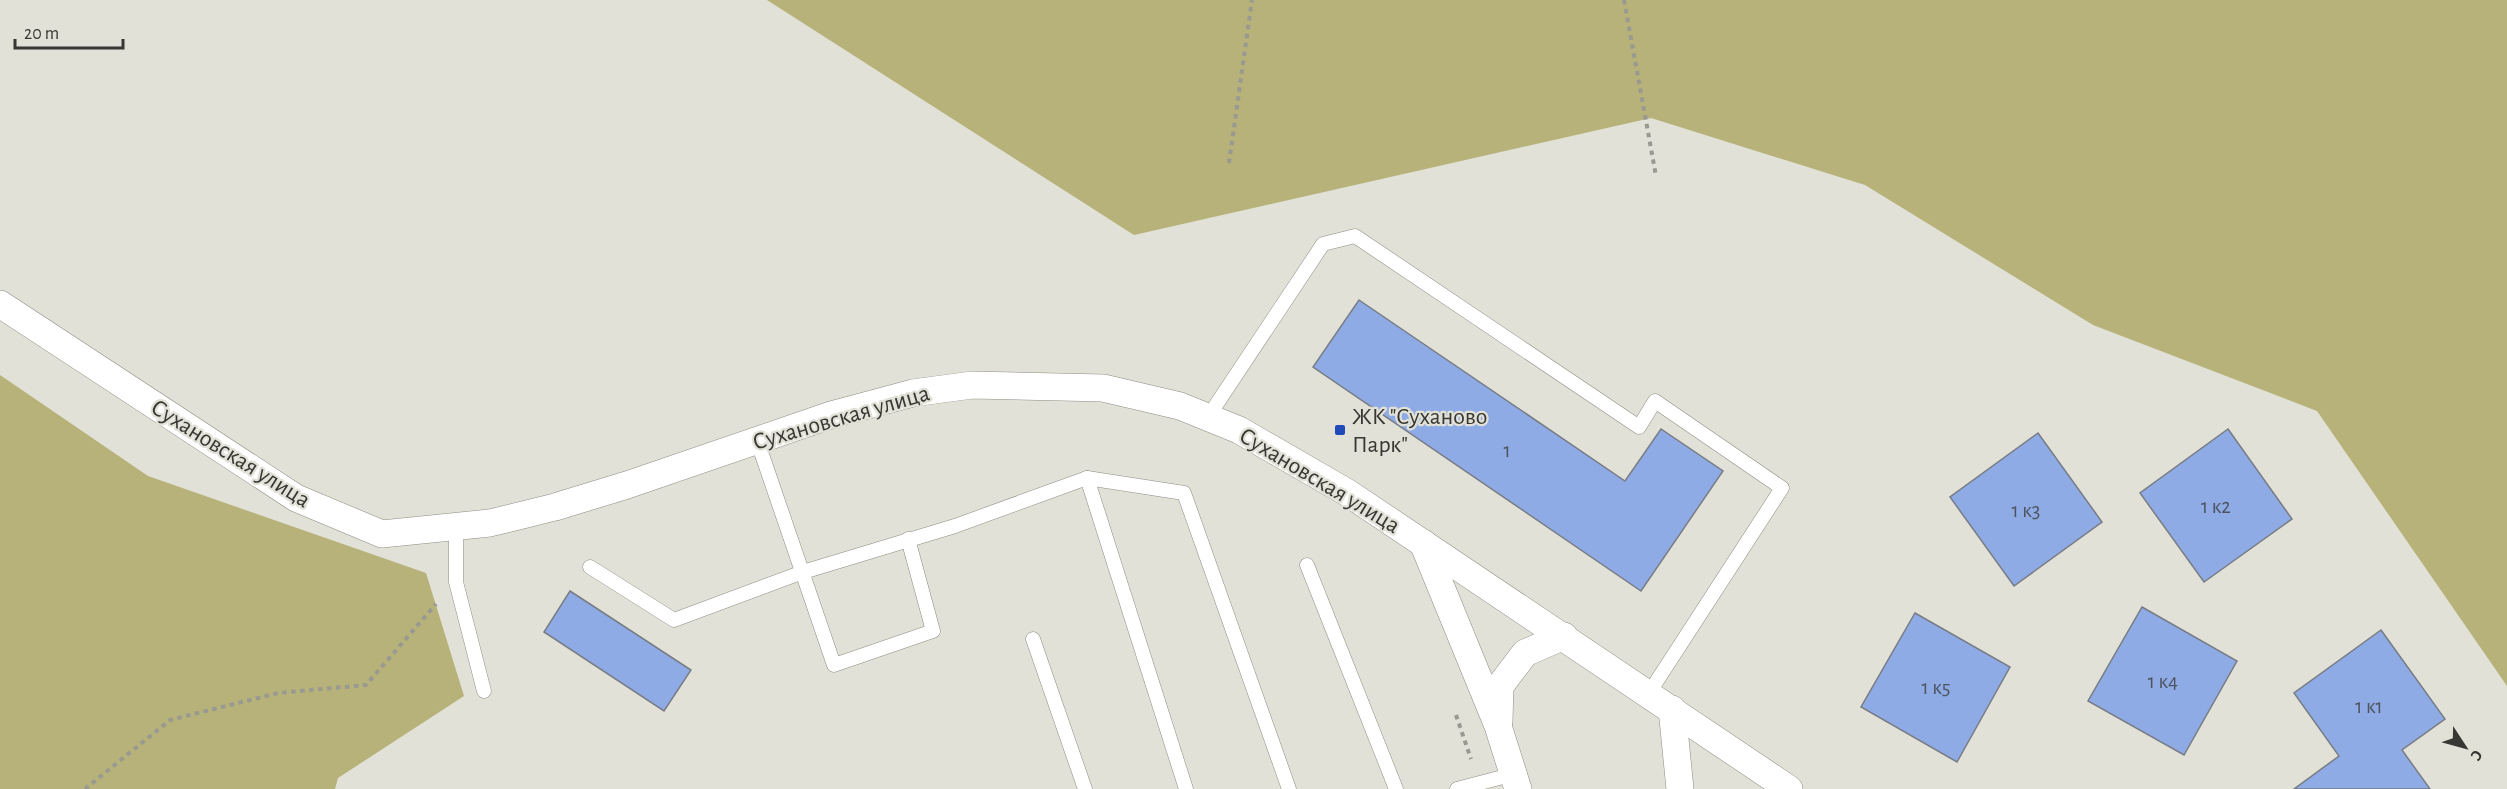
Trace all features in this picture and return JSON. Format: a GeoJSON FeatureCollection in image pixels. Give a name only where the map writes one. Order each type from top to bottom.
{"type":"FeatureCollection","features":[{"type":"Feature","properties":{"kind":"street","name":"Сухановская улица"},"geometry":{"type":"LineString","coordinates":[[0,304],[296,498],[382,534],[490,524],[555,507],[627,485],[831,415],[913,393],[972,386],[1102,388],[1180,406],[1239,430],[1348,492],[1790,789]]}},
{"type":"Feature","properties":{"kind":"street"},"geometry":{"type":"LineString","coordinates":[[1423,543],[1498,726],[1516,782]]}},
{"type":"Feature","properties":{"kind":"street"},"geometry":{"type":"LineString","coordinates":[[1498,726],[1500,686],[1525,653],[1564,636]]}},
{"type":"Feature","properties":{"kind":"street"},"geometry":{"type":"LineString","coordinates":[[1672,709],[1680,789]]}},
{"type":"Feature","properties":{"kind":"lane"},"geometry":{"type":"LineString","coordinates":[[1208,417],[1323,244],[1355,236],[1639,427],[1655,401],[1782,488],[1648,693]]}},
{"type":"Feature","properties":{"kind":"lane"},"geometry":{"type":"LineString","coordinates":[[757,440],[834,665],[933,631],[908,539]]}},
{"type":"Feature","properties":{"kind":"lane"},"geometry":{"type":"LineString","coordinates":[[590,567],[674,620],[803,572],[955,526],[1087,478],[1184,493],[1289,789]]}},
{"type":"Feature","properties":{"kind":"lane"},"geometry":{"type":"LineString","coordinates":[[1087,478],[1186,789]]}},
{"type":"Feature","properties":{"kind":"lane"},"geometry":{"type":"LineString","coordinates":[[456,527],[456,582],[484,691]]}},
{"type":"Feature","properties":{"kind":"lane"},"geometry":{"type":"LineString","coordinates":[[1307,565],[1396,789]]}},
{"type":"Feature","properties":{"kind":"lane"},"geometry":{"type":"LineString","coordinates":[[1033,639],[1085,789]]}},
{"type":"Feature","properties":{"kind":"lane"},"geometry":{"type":"LineString","coordinates":[[1457,789],[1479,783],[1516,782]]}},
{"type":"Feature","properties":{"kind":"path"},"geometry":{"type":"LineString","coordinates":[[1229,163],[1252,0]]}},
{"type":"Feature","properties":{"kind":"path"},"geometry":{"type":"LineString","coordinates":[[1623,0],[1656,176]]}},
{"type":"Feature","properties":{"kind":"path"},"geometry":{"type":"LineString","coordinates":[[85,789],[170,720],[278,693],[366,685],[456,582]]}},
{"type":"Feature","properties":{"kind":"path"},"geometry":{"type":"LineString","coordinates":[[1452,704],[1479,783]]}},
{"type":"Feature","properties":{"kind":"shaded area"},"geometry":{"type":"Polygon","coordinates":[[[767,0],[2507,0],[2507,686],[2317,411],[2093,325],[1865,185],[1651,118],[1134,235],[767,0]]]}},
{"type":"Feature","properties":{"kind":"shaded area"},"geometry":{"type":"Polygon","coordinates":[[[0,375],[148,476],[426,573],[464,696],[338,778],[335,789],[0,789],[0,375]]]}},
{"type":"Feature","properties":{"kind":"building"},"geometry":{"type":"Polygon","coordinates":[[[1359,300],[1625,481],[1661,429],[1723,471],[1641,591],[1313,367],[1359,300]]]}},
{"type":"Feature","properties":{"kind":"building"},"geometry":{"type":"Polygon","coordinates":[[[2228,429],[2292,519],[2204,582],[2140,493],[2228,429]]]}},
{"type":"Feature","properties":{"kind":"building"},"geometry":{"type":"Polygon","coordinates":[[[2038,433],[2102,522],[2014,586],[1950,497],[2038,433]]]}},
{"type":"Feature","properties":{"kind":"building"},"geometry":{"type":"Polygon","coordinates":[[[570,591],[691,670],[664,711],[544,632],[570,591]]]}},
{"type":"Feature","properties":{"kind":"building"},"geometry":{"type":"Polygon","coordinates":[[[2142,607],[2237,661],[2184,755],[2088,701],[2142,607]]]}},
{"type":"Feature","properties":{"kind":"building"},"geometry":{"type":"Polygon","coordinates":[[[1915,613],[2010,667],[1957,762],[1861,707],[1915,613]]]}},
{"type":"Feature","properties":{"kind":"building"},"geometry":{"type":"Polygon","coordinates":[[[2381,630],[2445,719],[2402,750],[2430,789],[2294,789],[2339,756],[2294,693],[2381,630]]]}},
{"type":"Feature","properties":{"kind":"place","name":"ЖК \"Суханово Парк\""},"geometry":{"type":"Point","coordinates":[1340,430]}}]}
